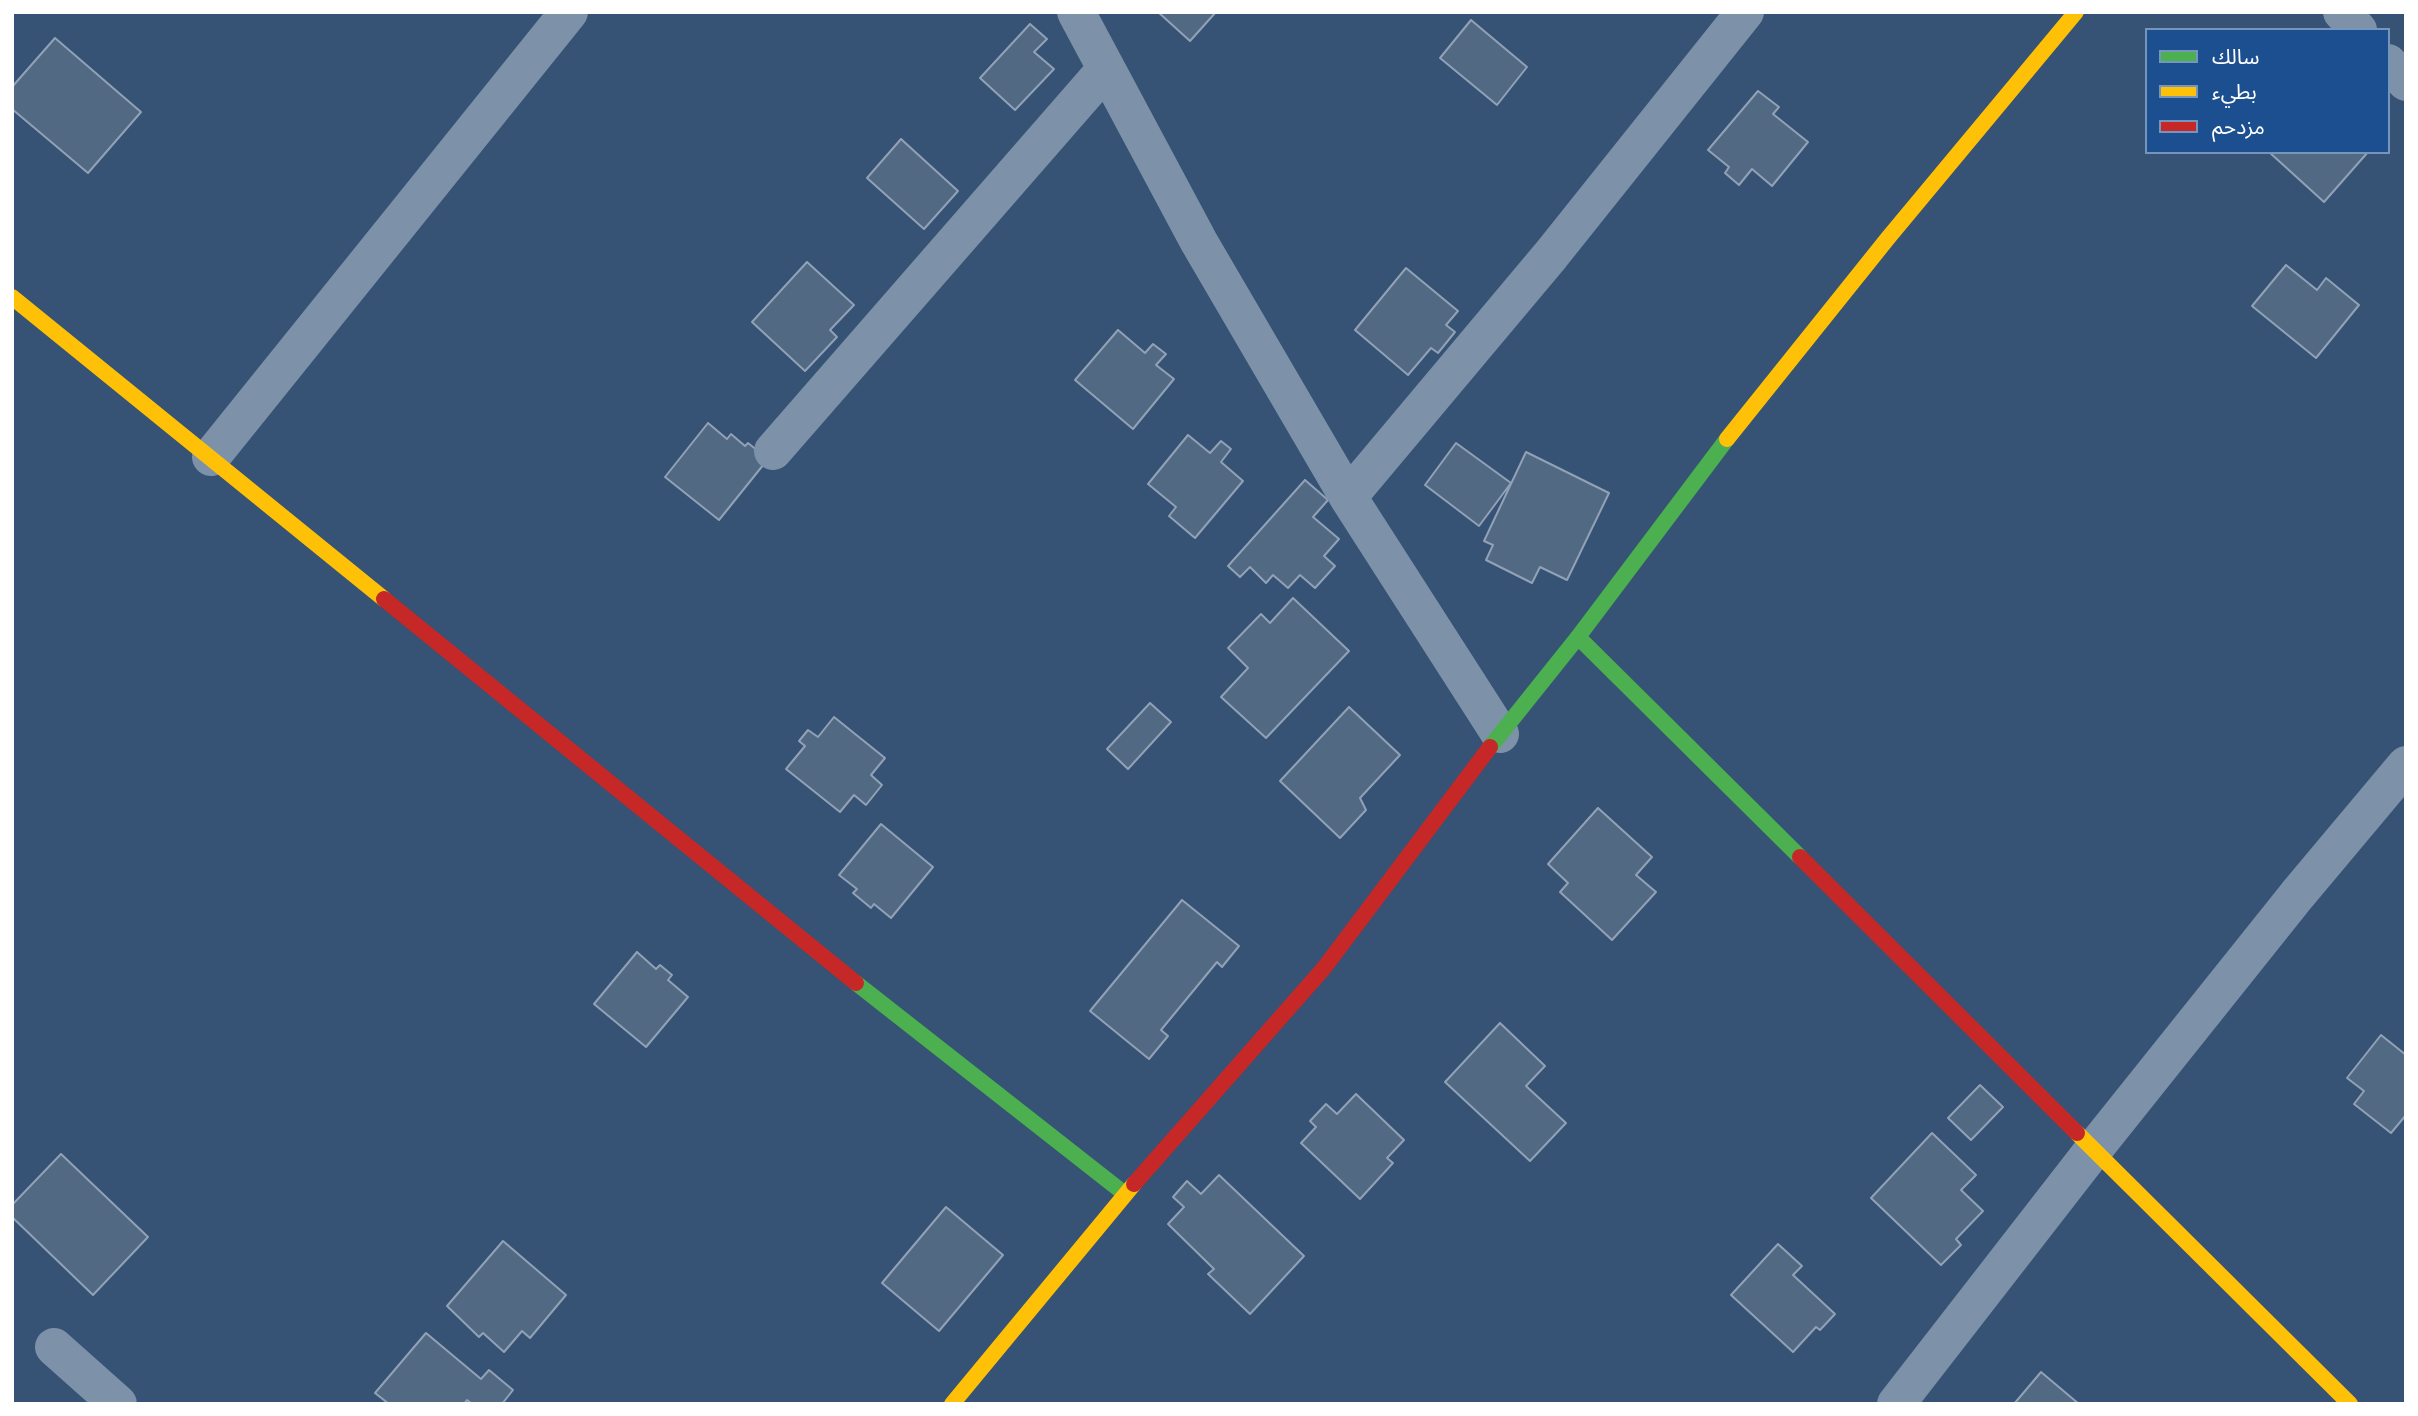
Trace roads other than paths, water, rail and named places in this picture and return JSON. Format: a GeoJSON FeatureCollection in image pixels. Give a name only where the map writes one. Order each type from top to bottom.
{"type":"FeatureCollection","features":[{"type":"Feature","properties":{"kind":"street"},"geometry":{"type":"LineString","coordinates":[[211,457],[569,12]]}},
{"type":"Feature","properties":{"kind":"street"},"geometry":{"type":"LineString","coordinates":[[1076,12],[1199,242],[1348,497],[1500,734]]}},
{"type":"Feature","properties":{"kind":"street"},"geometry":{"type":"LineString","coordinates":[[1348,497],[1551,255],[1745,12]]}},
{"type":"Feature","properties":{"kind":"street"},"geometry":{"type":"LineString","coordinates":[[953,1404],[1125,1194],[1324,968],[1731,434],[1888,238],[2076,12]]}},
{"type":"Feature","properties":{"kind":"street"},"geometry":{"type":"LineString","coordinates":[[2342,12],[2356,28]]}},
{"type":"Feature","properties":{"kind":"street"},"geometry":{"type":"LineString","coordinates":[[2390,65],[2406,82]]}},
{"type":"Feature","properties":{"kind":"street"},"geometry":{"type":"LineString","coordinates":[[772,451],[1106,69]]}},
{"type":"Feature","properties":{"kind":"street"},"geometry":{"type":"LineString","coordinates":[[12,298],[852,980],[1125,1194]]}},
{"type":"Feature","properties":{"kind":"street"},"geometry":{"type":"LineString","coordinates":[[1578,637],[2350,1404]]}},
{"type":"Feature","properties":{"kind":"street"},"geometry":{"type":"LineString","coordinates":[[1896,1404],[2094,1149],[2297,895],[2406,765]]}},
{"type":"Feature","properties":{"kind":"street"},"geometry":{"type":"LineString","coordinates":[[54,1347],[118,1404]]}}]}
